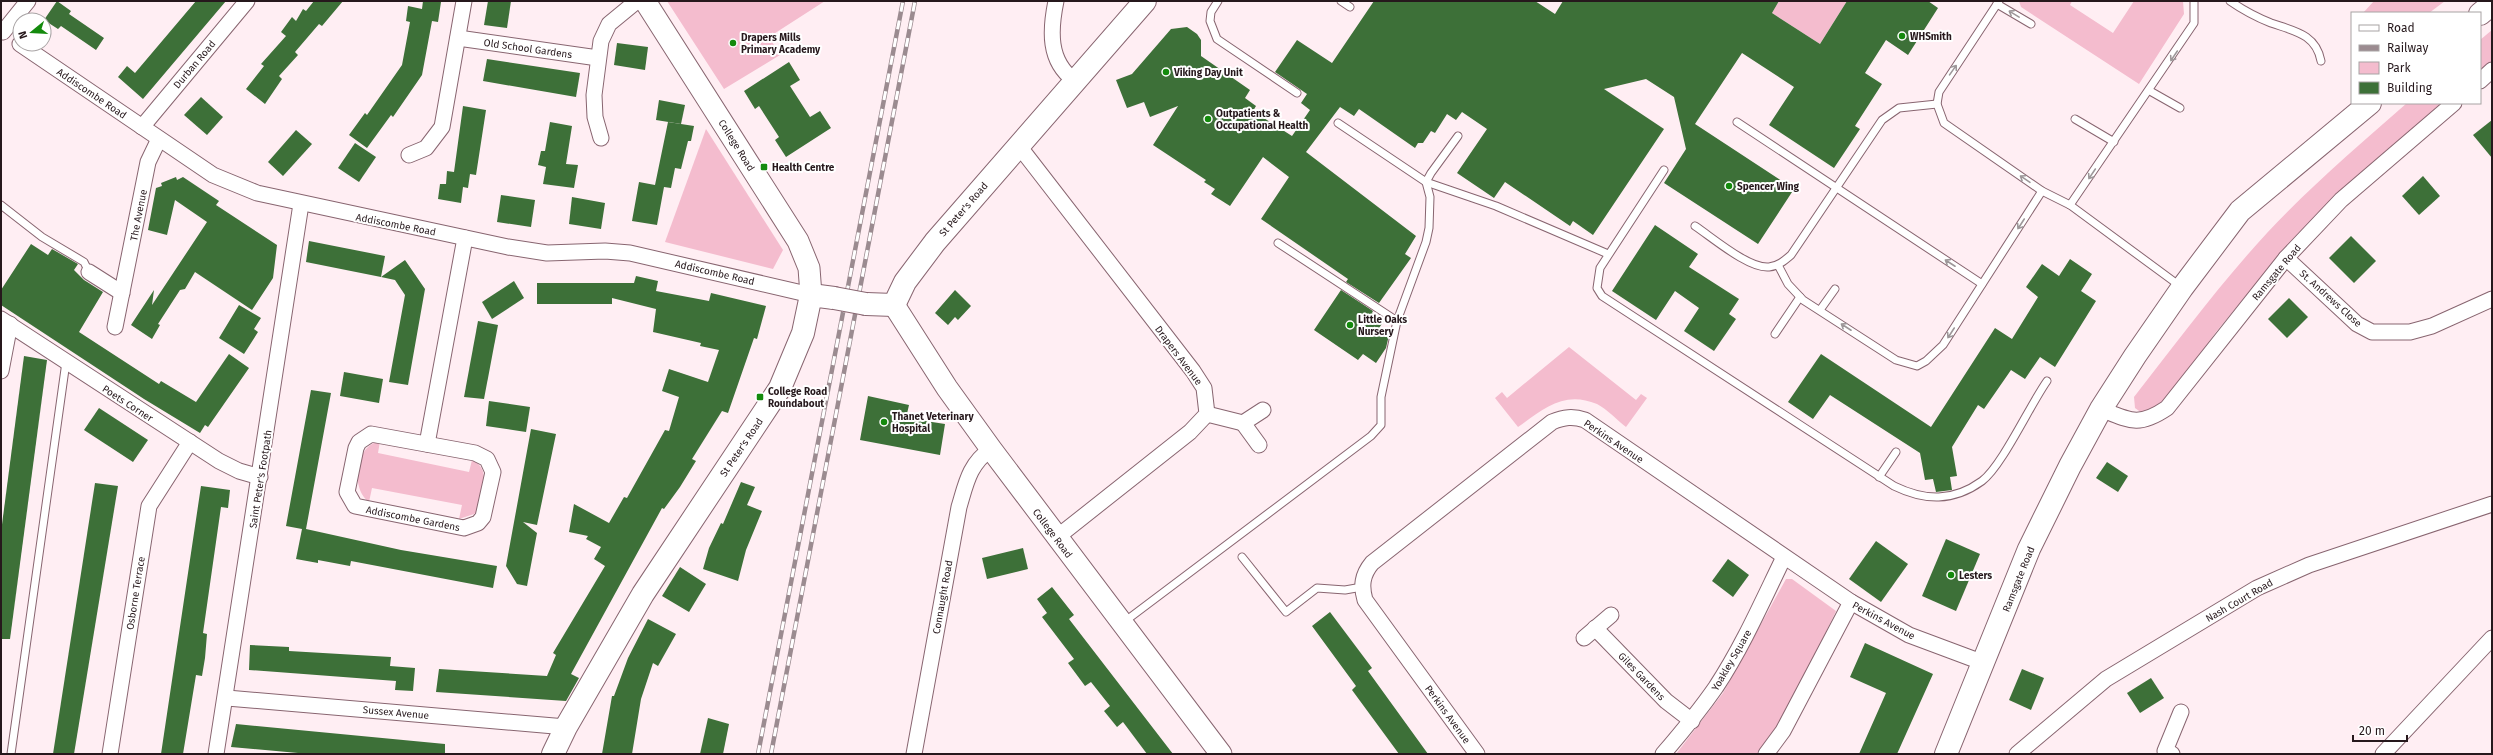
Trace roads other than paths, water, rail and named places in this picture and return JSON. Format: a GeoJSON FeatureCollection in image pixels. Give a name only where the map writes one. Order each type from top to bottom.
{"type":"FeatureCollection","features":[{"type":"Feature","properties":{"kind":"main road","name":"College Road"},"geometry":{"type":"LineString","coordinates":[[645,1],[798,241],[809,268],[811,295]]}},
{"type":"Feature","properties":{"kind":"main road","name":"St Peter's Road"},"geometry":{"type":"LineString","coordinates":[[894,305],[905,282],[922,258],[1074,80],[1145,1]]}},
{"type":"Feature","properties":{"kind":"main road"},"geometry":{"type":"LineString","coordinates":[[2481,13],[2492,4]]}},
{"type":"Feature","properties":{"kind":"main road","name":"Ramsgate Road"},"geometry":{"type":"LineString","coordinates":[[1946,754],[2029,549],[2070,466],[2101,409],[2182,288],[2240,212],[2369,104]]}},
{"type":"Feature","properties":{"kind":"main road"},"geometry":{"type":"LineString","coordinates":[[811,295],[866,304],[894,305]]}},
{"type":"Feature","properties":{"kind":"main road","name":"St Peter's Road"},"geometry":{"type":"LineString","coordinates":[[553,754],[566,726],[643,594],[780,388],[803,333],[811,295]]}},
{"type":"Feature","properties":{"kind":"main road","name":"College Road"},"geometry":{"type":"LineString","coordinates":[[894,305],[947,388],[991,449],[1056,538],[1221,754]]}},
{"type":"Feature","properties":{"kind":"street"},"geometry":{"type":"LineString","coordinates":[[2,32],[28,1]]}},
{"type":"Feature","properties":{"kind":"street","name":"Durban Road"},"geometry":{"type":"LineString","coordinates":[[142,127],[247,1]]}},
{"type":"Feature","properties":{"kind":"street"},"geometry":{"type":"LineString","coordinates":[[409,156],[426,148],[442,127],[464,1]]}},
{"type":"Feature","properties":{"kind":"street"},"geometry":{"type":"LineString","coordinates":[[601,138],[595,117],[594,102],[601,41],[609,24],[637,1]]}},
{"type":"Feature","properties":{"kind":"street"},"geometry":{"type":"LineString","coordinates":[[1056,1],[1052,28],[1052,47],[1058,62],[1066,74],[1074,80]]}},
{"type":"Feature","properties":{"kind":"street","name":"Addiscombe Road"},"geometry":{"type":"LineString","coordinates":[[2,32],[12,39]]}},
{"type":"Feature","properties":{"kind":"street","name":"Old School Gardens"},"geometry":{"type":"LineString","coordinates":[[458,38],[598,58]]}},
{"type":"Feature","properties":{"kind":"street","name":"Addiscombe Road"},"geometry":{"type":"LineString","coordinates":[[32,52],[213,175],[257,193],[301,204],[465,238],[547,253],[605,251],[630,253],[811,295]]}},
{"type":"Feature","properties":{"kind":"street"},"geometry":{"type":"LineString","coordinates":[[2481,80],[2492,70]]}},
{"type":"Feature","properties":{"kind":"street","name":"Ramsgate Road"},"geometry":{"type":"LineString","coordinates":[[2101,409],[2133,422],[2151,419],[2167,408],[2286,258],[2342,200],[2453,104]]}},
{"type":"Feature","properties":{"kind":"street","name":"The Avenue"},"geometry":{"type":"LineString","coordinates":[[116,327],[148,162],[159,139]]}},
{"type":"Feature","properties":{"kind":"street","name":"Drapers Avenue"},"geometry":{"type":"LineString","coordinates":[[1019,146],[1193,371],[1204,388],[1207,414]]}},
{"type":"Feature","properties":{"kind":"street","name":"Saint Peter's Footpath"},"geometry":{"type":"LineString","coordinates":[[216,754],[226,698],[301,204]]}},
{"type":"Feature","properties":{"kind":"street"},"geometry":{"type":"LineString","coordinates":[[427,444],[465,238]]}},
{"type":"Feature","properties":{"kind":"street","name":"St. Andrews Close"},"geometry":{"type":"LineString","coordinates":[[2286,258],[2357,324],[2372,332],[2410,332],[2432,326],[2492,299]]}},
{"type":"Feature","properties":{"kind":"street"},"geometry":{"type":"LineString","coordinates":[[89,272],[122,293]]}},
{"type":"Feature","properties":{"kind":"street"},"geometry":{"type":"LineString","coordinates":[[1,371],[6,322]]}},
{"type":"Feature","properties":{"kind":"street","name":"Poets Corner"},"geometry":{"type":"LineString","coordinates":[[6,322],[190,442],[239,471],[260,477]]}},
{"type":"Feature","properties":{"kind":"street"},"geometry":{"type":"LineString","coordinates":[[1243,423],[1263,410]]}},
{"type":"Feature","properties":{"kind":"street"},"geometry":{"type":"LineString","coordinates":[[1056,538],[1190,432],[1207,414],[1243,423],[1259,445]]}},
{"type":"Feature","properties":{"kind":"street","name":"Perkins Avenue"},"geometry":{"type":"LineString","coordinates":[[1477,754],[1369,606],[1362,587],[1366,570],[1552,422],[1570,417],[1585,420],[1851,602],[1909,635],[1984,663]]}},
{"type":"Feature","properties":{"kind":"street","name":"Addiscombe Gardens"},"geometry":{"type":"LineString","coordinates":[[378,434],[427,444],[475,453],[487,459],[491,465],[493,472],[484,517],[478,523],[464,528],[360,508],[351,502],[348,487],[356,448],[364,437],[378,434]]}},
{"type":"Feature","properties":{"kind":"street","name":"Osborne Terrace"},"geometry":{"type":"LineString","coordinates":[[110,754],[149,506],[190,442]]}},
{"type":"Feature","properties":{"kind":"street","name":"Connaught Road"},"geometry":{"type":"LineString","coordinates":[[914,754],[959,508],[969,472],[979,457],[991,449]]}},
{"type":"Feature","properties":{"kind":"street","name":"Nash Court Road"},"geometry":{"type":"LineString","coordinates":[[2017,754],[2030,740],[2106,679],[2257,588],[2309,565],[2492,504]]}},
{"type":"Feature","properties":{"kind":"street","name":"Yoakley Square"},"geometry":{"type":"LineString","coordinates":[[1663,754],[1692,721],[1717,685],[1742,642],[1784,557]]}},
{"type":"Feature","properties":{"kind":"street"},"geometry":{"type":"LineString","coordinates":[[1766,754],[1783,731],[1851,602]]}},
{"type":"Feature","properties":{"kind":"street"},"geometry":{"type":"LineString","coordinates":[[1584,638],[1611,615]]}},
{"type":"Feature","properties":{"kind":"street","name":"Giles Gardens"},"geometry":{"type":"LineString","coordinates":[[1595,628],[1666,701],[1692,721]]}},
{"type":"Feature","properties":{"kind":"street"},"geometry":{"type":"LineString","coordinates":[[2383,754],[2492,638]]}},
{"type":"Feature","properties":{"kind":"street","name":"Sussex Avenue"},"geometry":{"type":"LineString","coordinates":[[226,698],[566,726]]}},
{"type":"Feature","properties":{"kind":"street"},"geometry":{"type":"LineString","coordinates":[[2167,753],[2181,712]]}},
{"type":"Feature","properties":{"kind":"lane"},"geometry":{"type":"LineString","coordinates":[[1218,1],[1211,12],[1210,22],[1218,39],[1297,93]]}},
{"type":"Feature","properties":{"kind":"lane"},"geometry":{"type":"LineString","coordinates":[[1340,1],[1350,7]]}},
{"type":"Feature","properties":{"kind":"lane"},"geometry":{"type":"LineString","coordinates":[[2070,205],[2150,91],[2194,23],[2194,1]]}},
{"type":"Feature","properties":{"kind":"lane"},"geometry":{"type":"LineString","coordinates":[[2230,1],[2249,14],[2297,30],[2311,40],[2319,51],[2321,61]]}},
{"type":"Feature","properties":{"kind":"lane"},"geometry":{"type":"LineString","coordinates":[[2031,24],[1998,2],[1939,92],[1937,104],[1944,123],[2042,191],[2070,205],[2182,288]]}},
{"type":"Feature","properties":{"kind":"lane"},"geometry":{"type":"LineString","coordinates":[[2150,91],[2180,108]]}},
{"type":"Feature","properties":{"kind":"lane"},"geometry":{"type":"LineString","coordinates":[[1695,226],[1754,265],[1768,267],[1778,265],[1791,255],[1882,120],[1899,108],[1937,104]]}},
{"type":"Feature","properties":{"kind":"lane"},"geometry":{"type":"LineString","coordinates":[[2075,119],[2114,142]]}},
{"type":"Feature","properties":{"kind":"lane"},"geometry":{"type":"LineString","coordinates":[[1737,122],[1982,284]]}},
{"type":"Feature","properties":{"kind":"lane"},"geometry":{"type":"LineString","coordinates":[[1338,123],[1426,182],[1474,198],[1608,254]]}},
{"type":"Feature","properties":{"kind":"lane"},"geometry":{"type":"LineString","coordinates":[[1122,623],[1371,436],[1381,426],[1381,397],[1397,321],[1426,242],[1431,213],[1426,182],[1431,172],[1458,136]]}},
{"type":"Feature","properties":{"kind":"lane"},"geometry":{"type":"LineString","coordinates":[[1664,170],[1608,254],[1597,278],[1597,288],[1602,296],[1879,477],[1912,494],[1927,498],[1941,497],[1965,490],[1983,480],[1997,462],[2047,381]]}},
{"type":"Feature","properties":{"kind":"lane"},"geometry":{"type":"LineString","coordinates":[[1778,265],[1788,284],[1800,297],[1896,360],[1918,366],[1926,362],[1942,345],[2042,191]]}},
{"type":"Feature","properties":{"kind":"lane"},"geometry":{"type":"LineString","coordinates":[[1,205],[42,237],[84,262],[89,272]]}},
{"type":"Feature","properties":{"kind":"lane"},"geometry":{"type":"LineString","coordinates":[[1278,243],[1397,321]]}},
{"type":"Feature","properties":{"kind":"lane"},"geometry":{"type":"LineString","coordinates":[[1820,310],[1835,289]]}},
{"type":"Feature","properties":{"kind":"lane"},"geometry":{"type":"LineString","coordinates":[[1775,334],[1800,297]]}},
{"type":"Feature","properties":{"kind":"lane"},"geometry":{"type":"LineString","coordinates":[[11,754],[66,362]]}},
{"type":"Feature","properties":{"kind":"lane"},"geometry":{"type":"LineString","coordinates":[[1879,477],[1896,452]]}},
{"type":"Feature","properties":{"kind":"lane"},"geometry":{"type":"LineString","coordinates":[[1242,557],[1286,612],[1317,588],[1345,590],[1362,587]]}},
{"type":"Feature","properties":{"kind":"railway"},"geometry":{"type":"LineString","coordinates":[[758,754],[903,1]]}},
{"type":"Feature","properties":{"kind":"railway"},"geometry":{"type":"LineString","coordinates":[[771,754],[915,1]]}},
{"type":"Feature","properties":{"kind":"place","name":"WHSmith"},"geometry":{"type":"Point","coordinates":[1902,36]}},
{"type":"Feature","properties":{"kind":"place","name":"Drapers Mills Primary Academy"},"geometry":{"type":"Point","coordinates":[733,43]}},
{"type":"Feature","properties":{"kind":"place","name":"Viking Day Unit"},"geometry":{"type":"Point","coordinates":[1166,72]}},
{"type":"Feature","properties":{"kind":"place","name":"Outpatients & Occupational Health"},"geometry":{"type":"Point","coordinates":[1208,119]}},
{"type":"Feature","properties":{"kind":"place","name":"Health Centre"},"geometry":{"type":"Point","coordinates":[764,167]}},
{"type":"Feature","properties":{"kind":"place","name":"Spencer Wing"},"geometry":{"type":"Point","coordinates":[1729,186]}},
{"type":"Feature","properties":{"kind":"place","name":"Little Oaks Nursery"},"geometry":{"type":"Point","coordinates":[1350,325]}},
{"type":"Feature","properties":{"kind":"place","name":"College Road Roundabout"},"geometry":{"type":"Point","coordinates":[760,397]}},
{"type":"Feature","properties":{"kind":"place","name":"Thanet Veterinary Hospital"},"geometry":{"type":"Point","coordinates":[884,422]}},
{"type":"Feature","properties":{"kind":"place","name":"Lesters"},"geometry":{"type":"Point","coordinates":[1951,575]}}]}
